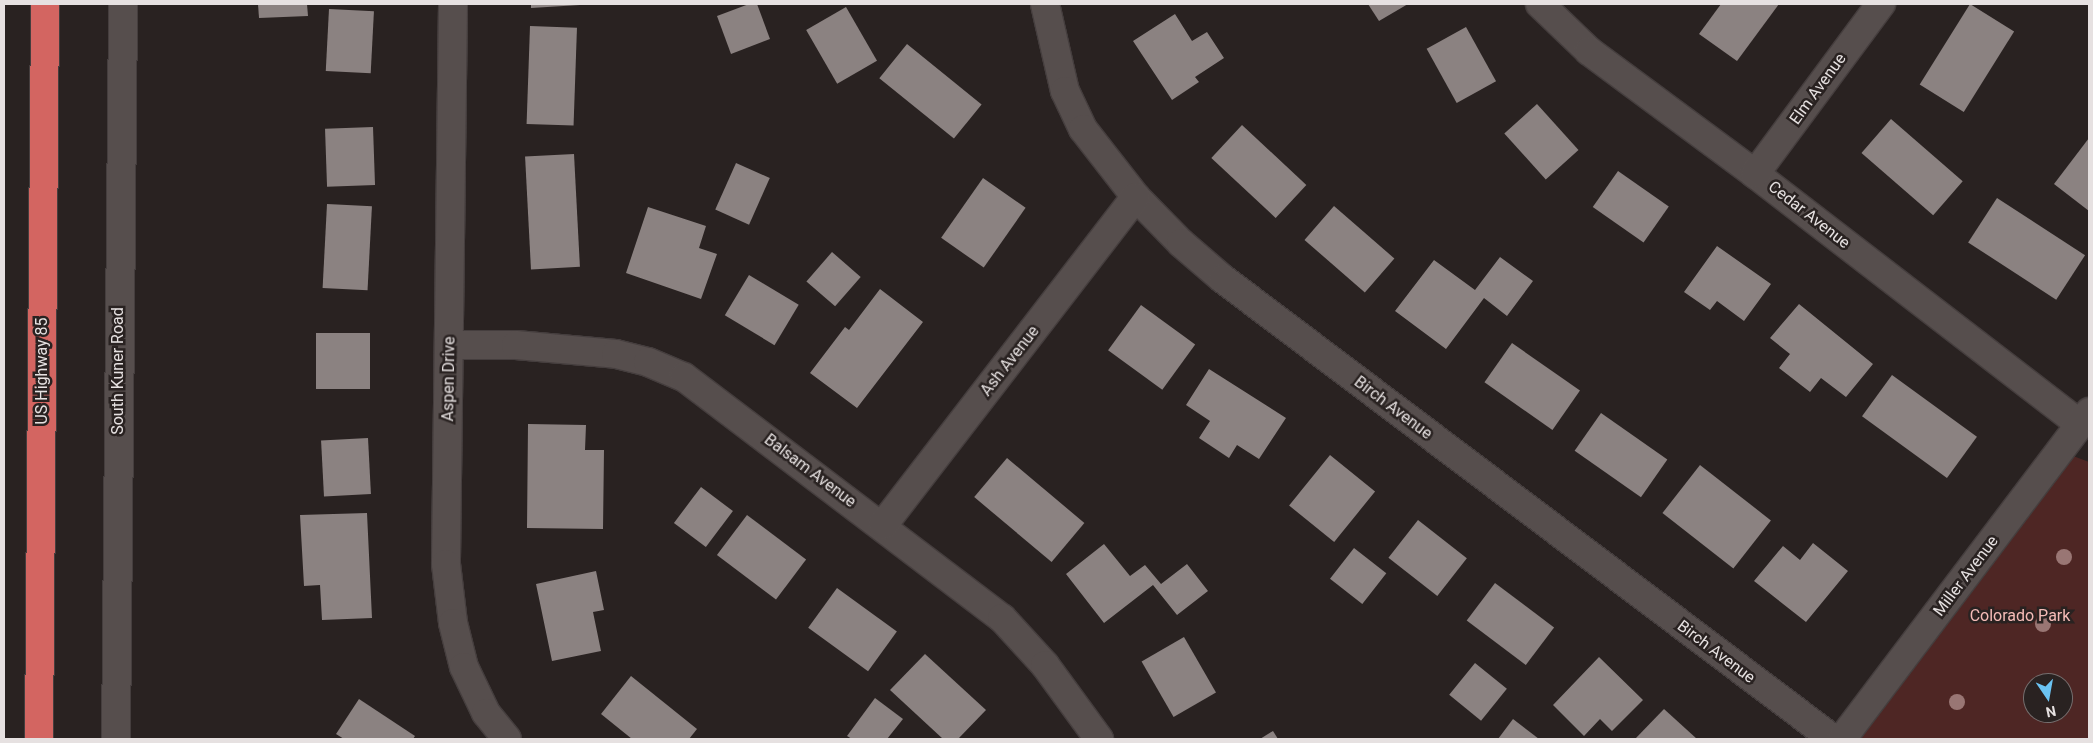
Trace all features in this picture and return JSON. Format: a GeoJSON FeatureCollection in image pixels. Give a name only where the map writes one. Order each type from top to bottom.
{"type":"FeatureCollection","features":[{"type":"Feature","properties":{"kind":"highway","name":"US Highway 85"},"geometry":{"type":"LineString","coordinates":[[39,739],[45,4]]}},
{"type":"Feature","properties":{"kind":"street","name":"South Kuner Road"},"geometry":{"type":"LineString","coordinates":[[116,739],[123,4]]}},
{"type":"Feature","properties":{"kind":"street","name":"Aspen Drive"},"geometry":{"type":"LineString","coordinates":[[453,4],[446,564],[452,623],[471,682],[486,712],[507,739]]}},
{"type":"Feature","properties":{"kind":"street","name":"Birch Avenue"},"geometry":{"type":"LineString","coordinates":[[1046,4],[1065,91],[1083,129],[1136,197],[1181,243],[1222,279],[1833,739]]}},
{"type":"Feature","properties":{"kind":"street","name":"Cedar Avenue"},"geometry":{"type":"LineString","coordinates":[[1540,4],[1589,51],[2085,418]]}},
{"type":"Feature","properties":{"kind":"street","name":"Elm Avenue"},"geometry":{"type":"LineString","coordinates":[[1756,174],[1881,4]]}},
{"type":"Feature","properties":{"kind":"street","name":"Ash Avenue"},"geometry":{"type":"LineString","coordinates":[[883,525],[1136,197]]}},
{"type":"Feature","properties":{"kind":"street","name":"Balsam Avenue"},"geometry":{"type":"LineString","coordinates":[[449,345],[572,348],[648,362],[684,377],[883,525],[1002,618],[1045,665],[1099,739]]}},
{"type":"Feature","properties":{"kind":"street","name":"Miller Avenue"},"geometry":{"type":"LineString","coordinates":[[1842,739],[2085,418]]}},
{"type":"Feature","properties":{"kind":"green space","name":"Colorado Park"},"geometry":{"type":"Polygon","coordinates":[[[2060,451],[2089,462],[2089,739],[1842,739],[2060,451]]]}},
{"type":"Feature","properties":{"kind":"building"},"geometry":{"type":"Polygon","coordinates":[[[258,4],[307,4],[308,16],[259,18],[258,4]]]}},
{"type":"Feature","properties":{"kind":"building"},"geometry":{"type":"Polygon","coordinates":[[[531,4],[580,4],[580,5],[531,8],[531,4]]]}},
{"type":"Feature","properties":{"kind":"building"},"geometry":{"type":"Polygon","coordinates":[[[749,4],[757,4],[770,39],[731,54],[717,16],[749,4]]]}},
{"type":"Feature","properties":{"kind":"building"},"geometry":{"type":"Polygon","coordinates":[[[1368,4],[1408,4],[1379,21],[1368,4]]]}},
{"type":"Feature","properties":{"kind":"building"},"geometry":{"type":"Polygon","coordinates":[[[1721,4],[1779,4],[1737,61],[1699,34],[1721,4]]]}},
{"type":"Feature","properties":{"kind":"building"},"geometry":{"type":"Polygon","coordinates":[[[1970,4],[2014,32],[1964,112],[1920,85],[1970,4]]]}},
{"type":"Feature","properties":{"kind":"building"},"geometry":{"type":"Polygon","coordinates":[[[846,7],[877,61],[837,84],[806,30],[846,7]]]}},
{"type":"Feature","properties":{"kind":"building"},"geometry":{"type":"Polygon","coordinates":[[[329,9],[374,11],[371,73],[326,71],[329,9]]]}},
{"type":"Feature","properties":{"kind":"building"},"geometry":{"type":"Polygon","coordinates":[[[1175,14],[1192,41],[1207,32],[1224,58],[1195,77],[1199,82],[1172,100],[1133,41],[1175,14]]]}},
{"type":"Feature","properties":{"kind":"building"},"geometry":{"type":"Polygon","coordinates":[[[530,26],[577,28],[574,126],[527,124],[530,26]]]}},
{"type":"Feature","properties":{"kind":"building"},"geometry":{"type":"Polygon","coordinates":[[[1466,27],[1496,81],[1457,103],[1427,49],[1466,27]]]}},
{"type":"Feature","properties":{"kind":"building"},"geometry":{"type":"Polygon","coordinates":[[[907,44],[982,104],[954,139],[879,78],[907,44]]]}},
{"type":"Feature","properties":{"kind":"building"},"geometry":{"type":"Polygon","coordinates":[[[1537,104],[1578,150],[1546,180],[1504,133],[1537,104]]]}},
{"type":"Feature","properties":{"kind":"building"},"geometry":{"type":"Polygon","coordinates":[[[1891,119],[1963,181],[1933,215],[1861,153],[1891,119]]]}},
{"type":"Feature","properties":{"kind":"building"},"geometry":{"type":"Polygon","coordinates":[[[1242,125],[1306,185],[1276,218],[1211,158],[1242,125]]]}},
{"type":"Feature","properties":{"kind":"building"},"geometry":{"type":"Polygon","coordinates":[[[373,127],[375,185],[327,187],[325,129],[373,127]]]}},
{"type":"Feature","properties":{"kind":"building"},"geometry":{"type":"Polygon","coordinates":[[[2089,138],[2089,211],[2054,184],[2089,138]]]}},
{"type":"Feature","properties":{"kind":"building"},"geometry":{"type":"Polygon","coordinates":[[[574,154],[580,267],[531,269],[525,157],[574,154]]]}},
{"type":"Feature","properties":{"kind":"building"},"geometry":{"type":"Polygon","coordinates":[[[736,163],[770,178],[749,225],[715,210],[736,163]]]}},
{"type":"Feature","properties":{"kind":"building"},"geometry":{"type":"Polygon","coordinates":[[[1618,171],[1669,207],[1644,243],[1593,207],[1618,171]]]}},
{"type":"Feature","properties":{"kind":"building"},"geometry":{"type":"Polygon","coordinates":[[[983,178],[1026,208],[984,268],[941,238],[983,178]]]}},
{"type":"Feature","properties":{"kind":"building"},"geometry":{"type":"Polygon","coordinates":[[[1997,198],[2085,255],[2056,300],[1968,242],[1997,198]]]}},
{"type":"Feature","properties":{"kind":"building"},"geometry":{"type":"Polygon","coordinates":[[[327,204],[372,206],[368,290],[323,288],[327,204]]]}},
{"type":"Feature","properties":{"kind":"building"},"geometry":{"type":"Polygon","coordinates":[[[1334,206],[1394,258],[1365,292],[1304,240],[1334,206]]]}},
{"type":"Feature","properties":{"kind":"building"},"geometry":{"type":"Polygon","coordinates":[[[648,207],[706,226],[699,248],[717,254],[701,299],[626,273],[648,207]]]}},
{"type":"Feature","properties":{"kind":"building"},"geometry":{"type":"Polygon","coordinates":[[[1717,246],[1771,284],[1744,321],[1717,301],[1710,310],[1684,292],[1717,246]]]}},
{"type":"Feature","properties":{"kind":"building"},"geometry":{"type":"Polygon","coordinates":[[[832,252],[861,277],[835,306],[806,281],[832,252]]]}},
{"type":"Feature","properties":{"kind":"building"},"geometry":{"type":"Polygon","coordinates":[[[1500,257],[1533,281],[1507,316],[1484,298],[1446,349],[1395,311],[1434,260],[1475,290],[1500,257]]]}},
{"type":"Feature","properties":{"kind":"building"},"geometry":{"type":"Polygon","coordinates":[[[749,275],[799,305],[775,345],[725,315],[749,275]]]}},
{"type":"Feature","properties":{"kind":"building"},"geometry":{"type":"Polygon","coordinates":[[[880,289],[923,322],[857,408],[810,373],[845,327],[849,330],[880,289]]]}},
{"type":"Feature","properties":{"kind":"building"},"geometry":{"type":"Polygon","coordinates":[[[1799,304],[1873,364],[1846,397],[1821,378],[1810,392],[1779,368],[1790,354],[1770,338],[1799,304]]]}},
{"type":"Feature","properties":{"kind":"building"},"geometry":{"type":"Polygon","coordinates":[[[1141,305],[1195,344],[1162,390],[1108,350],[1141,305]]]}},
{"type":"Feature","properties":{"kind":"building"},"geometry":{"type":"Polygon","coordinates":[[[316,333],[370,333],[370,389],[316,389],[316,333]]]}},
{"type":"Feature","properties":{"kind":"building"},"geometry":{"type":"Polygon","coordinates":[[[1512,343],[1580,391],[1552,430],[1484,382],[1512,343]]]}},
{"type":"Feature","properties":{"kind":"building"},"geometry":{"type":"Polygon","coordinates":[[[1209,369],[1286,418],[1259,459],[1237,445],[1229,458],[1199,438],[1210,421],[1186,405],[1209,369]]]}},
{"type":"Feature","properties":{"kind":"building"},"geometry":{"type":"Polygon","coordinates":[[[1892,375],[1977,437],[1947,478],[1862,416],[1892,375]]]}},
{"type":"Feature","properties":{"kind":"building"},"geometry":{"type":"Polygon","coordinates":[[[1601,413],[1667,459],[1641,497],[1575,451],[1601,413]]]}},
{"type":"Feature","properties":{"kind":"building"},"geometry":{"type":"Polygon","coordinates":[[[528,424],[586,425],[585,450],[604,450],[603,529],[527,528],[528,424]]]}},
{"type":"Feature","properties":{"kind":"building"},"geometry":{"type":"Polygon","coordinates":[[[368,438],[371,494],[324,496],[321,440],[368,438]]]}},
{"type":"Feature","properties":{"kind":"building"},"geometry":{"type":"Polygon","coordinates":[[[1330,455],[1375,492],[1334,542],[1289,506],[1330,455]]]}},
{"type":"Feature","properties":{"kind":"building"},"geometry":{"type":"Polygon","coordinates":[[[1007,458],[1084,523],[1052,562],[974,497],[1007,458]]]}},
{"type":"Feature","properties":{"kind":"building"},"geometry":{"type":"Polygon","coordinates":[[[1700,465],[1771,520],[1733,568],[1662,513],[1700,465]]]}},
{"type":"Feature","properties":{"kind":"building"},"geometry":{"type":"Polygon","coordinates":[[[701,487],[733,511],[706,547],[674,523],[701,487]]]}},
{"type":"Feature","properties":{"kind":"building"},"geometry":{"type":"Polygon","coordinates":[[[367,513],[372,618],[322,620],[320,585],[304,586],[300,515],[367,513]]]}},
{"type":"Feature","properties":{"kind":"building"},"geometry":{"type":"Polygon","coordinates":[[[747,515],[806,560],[776,599],[717,555],[747,515]]]}},
{"type":"Feature","properties":{"kind":"building"},"geometry":{"type":"Polygon","coordinates":[[[1418,520],[1467,558],[1437,596],[1388,558],[1418,520]]]}},
{"type":"Feature","properties":{"kind":"building"},"geometry":{"type":"Polygon","coordinates":[[[1813,543],[1848,571],[1806,622],[1754,581],[1783,546],[1800,560],[1813,543]]]}},
{"type":"Feature","properties":{"kind":"building"},"geometry":{"type":"Polygon","coordinates":[[[1104,544],[1130,576],[1145,565],[1161,584],[1187,564],[1208,591],[1177,615],[1153,585],[1104,623],[1066,574],[1104,544]]]}},
{"type":"Feature","properties":{"kind":"building"},"geometry":{"type":"Polygon","coordinates":[[[1354,548],[1386,573],[1362,604],[1330,579],[1354,548]]]}},
{"type":"Feature","properties":{"kind":"building"},"geometry":{"type":"Polygon","coordinates":[[[596,571],[604,610],[593,612],[601,651],[552,661],[536,584],[596,571]]]}},
{"type":"Feature","properties":{"kind":"building"},"geometry":{"type":"Polygon","coordinates":[[[1495,583],[1554,628],[1526,665],[1467,621],[1495,583]]]}},
{"type":"Feature","properties":{"kind":"building"},"geometry":{"type":"Polygon","coordinates":[[[837,588],[897,631],[868,671],[808,628],[837,588]]]}},
{"type":"Feature","properties":{"kind":"building"},"geometry":{"type":"Polygon","coordinates":[[[1184,637],[1216,692],[1174,717],[1142,662],[1184,637]]]}},
{"type":"Feature","properties":{"kind":"building"},"geometry":{"type":"Polygon","coordinates":[[[925,654],[986,710],[958,739],[943,739],[890,690],[925,654]]]}},
{"type":"Feature","properties":{"kind":"building"},"geometry":{"type":"Polygon","coordinates":[[[1599,657],[1643,700],[1612,731],[1600,719],[1584,736],[1553,705],[1599,657]]]}},
{"type":"Feature","properties":{"kind":"building"},"geometry":{"type":"Polygon","coordinates":[[[1475,663],[1507,689],[1481,721],[1449,695],[1475,663]]]}},
{"type":"Feature","properties":{"kind":"building"},"geometry":{"type":"Polygon","coordinates":[[[631,676],[697,729],[689,739],[632,739],[601,714],[631,676]]]}},
{"type":"Feature","properties":{"kind":"building"},"geometry":{"type":"Polygon","coordinates":[[[875,698],[903,719],[887,739],[852,739],[847,736],[875,698]]]}},
{"type":"Feature","properties":{"kind":"building"},"geometry":{"type":"Polygon","coordinates":[[[359,699],[415,736],[413,739],[344,739],[336,734],[359,699]]]}},
{"type":"Feature","properties":{"kind":"building"},"geometry":{"type":"Polygon","coordinates":[[[1664,709],[1697,739],[1635,739],[1664,709]]]}},
{"type":"Feature","properties":{"kind":"building"},"geometry":{"type":"Polygon","coordinates":[[[1513,719],[1539,739],[1498,739],[1513,719]]]}},
{"type":"Feature","properties":{"kind":"building"},"geometry":{"type":"Polygon","coordinates":[[[1273,731],[1278,739],[1260,739],[1273,731]]]}}]}
